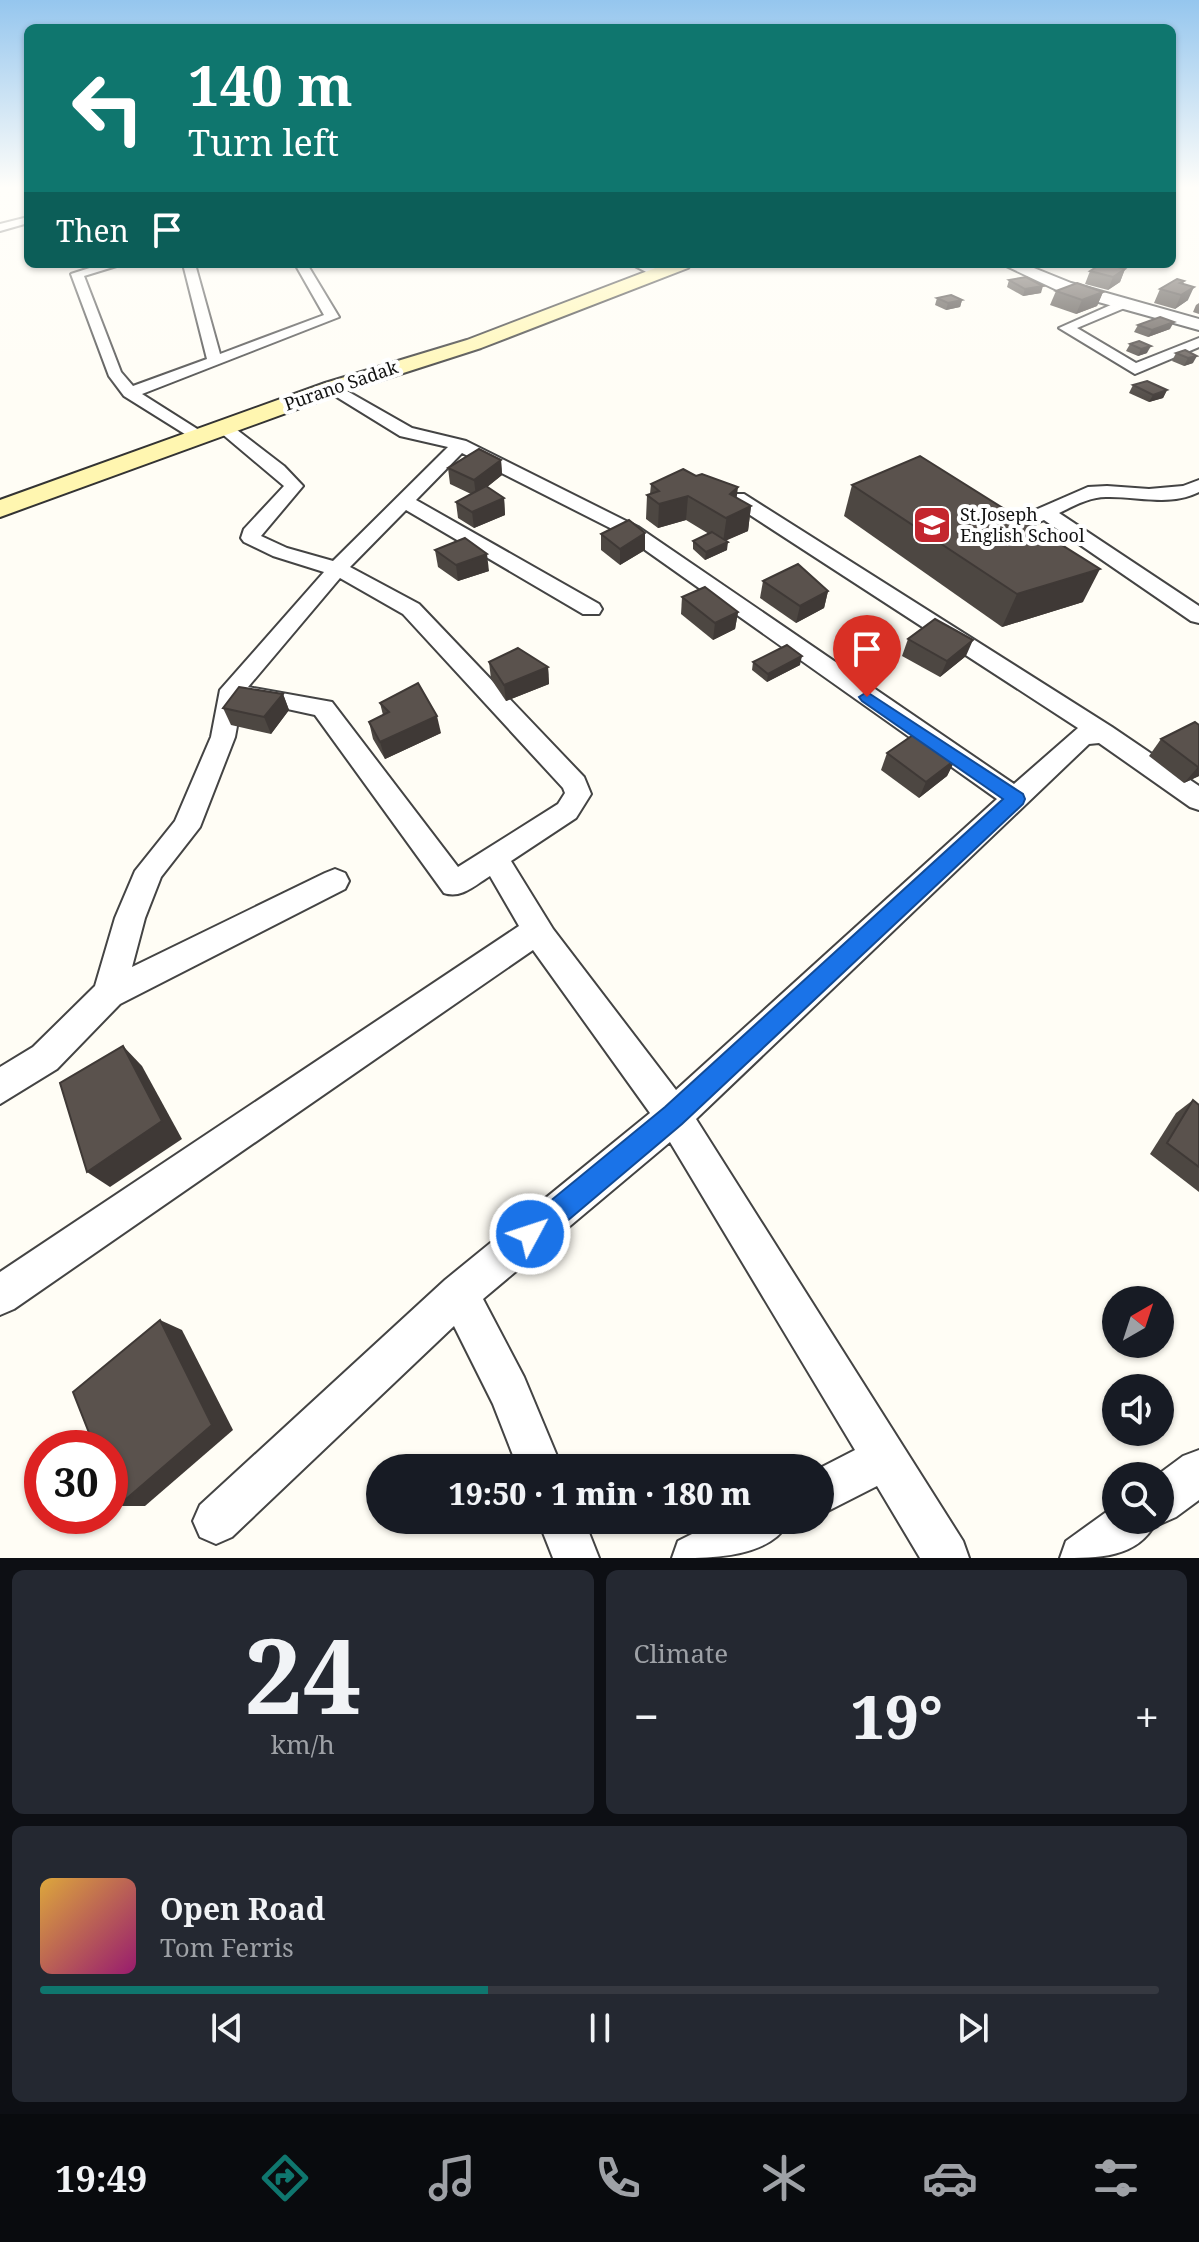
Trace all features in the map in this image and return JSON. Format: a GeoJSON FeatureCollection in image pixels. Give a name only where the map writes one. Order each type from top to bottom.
{"type":"FeatureCollection","features":[{"type":"Feature","properties":{"kind":"main road","name":"Purano Sadak"},"geometry":{"type":"LineString","coordinates":[[0,509],[333,388],[474,344],[647,268]]}},
{"type":"Feature","properties":{"kind":"street"},"geometry":{"type":"LineString","coordinates":[[93,268],[77,277],[107,360],[130,393],[196,436]]}},
{"type":"Feature","properties":{"kind":"street"},"geometry":{"type":"LineString","coordinates":[[190,268],[215,361]]}},
{"type":"Feature","properties":{"kind":"street"},"geometry":{"type":"LineString","coordinates":[[130,393],[332,317],[303,268]]}},
{"type":"Feature","properties":{"kind":"street"},"geometry":{"type":"LineString","coordinates":[[1020,268],[1065,287],[1199,325]]}},
{"type":"Feature","properties":{"kind":"street"},"geometry":{"type":"LineString","coordinates":[[1122,304],[1066,328],[1135,369],[1199,342]]}},
{"type":"Feature","properties":{"kind":"street"},"geometry":{"type":"LineString","coordinates":[[333,388],[406,432],[460,445],[631,531],[1016,799]]}},
{"type":"Feature","properties":{"kind":"street"},"geometry":{"type":"LineString","coordinates":[[222,427],[294,486],[265,515],[251,533],[251,538],[276,550],[337,569],[386,592],[411,609],[575,784],[578,794],[567,811],[454,884],[323,708],[232,690]]}},
{"type":"Feature","properties":{"kind":"street"},"geometry":{"type":"LineString","coordinates":[[109,994],[130,918],[149,871],[186,827],[223,737],[232,690],[337,569],[460,445]]}},
{"type":"Feature","properties":{"kind":"street"},"geometry":{"type":"LineString","coordinates":[[1001,532],[1088,493],[1107,491],[1149,495],[1187,491],[1199,485]]}},
{"type":"Feature","properties":{"kind":"street"},"geometry":{"type":"LineString","coordinates":[[737,498],[1103,733],[1199,800]]}},
{"type":"Feature","properties":{"kind":"street"},"geometry":{"type":"LineString","coordinates":[[403,500],[591,609]]}},
{"type":"Feature","properties":{"kind":"street"},"geometry":{"type":"LineString","coordinates":[[1047,513],[1199,616]]}},
{"type":"Feature","properties":{"kind":"street"},"geometry":{"type":"LineString","coordinates":[[216,1521],[459,1294],[674,1116],[1082,736],[1103,733]]}},
{"type":"Feature","properties":{"kind":"street"},"geometry":{"type":"LineString","coordinates":[[494,858],[537,930],[674,1116],[946,1558]]}},
{"type":"Feature","properties":{"kind":"street"},"geometry":{"type":"LineString","coordinates":[[0,1087],[45,1058],[109,994],[335,881]]}},
{"type":"Feature","properties":{"kind":"street"},"geometry":{"type":"LineString","coordinates":[[0,1295],[537,930]]}},
{"type":"Feature","properties":{"kind":"street"},"geometry":{"type":"LineString","coordinates":[[459,1294],[509,1392],[534,1454]]}},
{"type":"Feature","properties":{"kind":"street"},"geometry":{"type":"LineString","coordinates":[[834,1485],[885,1458]]}},
{"type":"Feature","properties":{"kind":"street"},"geometry":{"type":"LineString","coordinates":[[1174,1491],[1199,1472]]}},
{"type":"Feature","properties":{"kind":"street"},"geometry":{"type":"LineString","coordinates":[[567,1534],[576,1558]]}},
{"type":"Feature","properties":{"kind":"street"},"geometry":{"type":"LineString","coordinates":[[695,1558],[740,1534]]}},
{"type":"Feature","properties":{"kind":"street"},"geometry":{"type":"LineString","coordinates":[[1083,1558],[1115,1534]]}},
{"type":"Feature","properties":{"kind":"building"},"geometry":{"type":"Polygon","coordinates":[[[1095,268],[1125,269],[1113,277],[1090,271],[1095,268]]]}},
{"type":"Feature","properties":{"kind":"building"},"geometry":{"type":"Polygon","coordinates":[[[1026,277],[1043,286],[1025,289],[1009,280],[1026,277]]]}},
{"type":"Feature","properties":{"kind":"building"},"geometry":{"type":"Polygon","coordinates":[[[1177,279],[1194,287],[1181,295],[1160,289],[1177,279]]]}},
{"type":"Feature","properties":{"kind":"building"},"geometry":{"type":"Polygon","coordinates":[[[1077,283],[1103,292],[1082,300],[1056,291],[1077,283]]]}},
{"type":"Feature","properties":{"kind":"building"},"geometry":{"type":"Polygon","coordinates":[[[951,295],[962,300],[948,303],[937,298],[951,295]]]}},
{"type":"Feature","properties":{"kind":"building"},"geometry":{"type":"Polygon","coordinates":[[[1160,317],[1174,322],[1152,330],[1138,325],[1160,317]]]}},
{"type":"Feature","properties":{"kind":"building"},"geometry":{"type":"Polygon","coordinates":[[[1139,341],[1151,346],[1141,349],[1130,344],[1139,341]]]}},
{"type":"Feature","properties":{"kind":"building"},"geometry":{"type":"Polygon","coordinates":[[[1185,350],[1197,356],[1188,358],[1176,353],[1185,350]]]}},
{"type":"Feature","properties":{"kind":"building"},"geometry":{"type":"Polygon","coordinates":[[[1147,381],[1167,390],[1153,395],[1133,385],[1147,381]]]}},
{"type":"Feature","properties":{"kind":"building"},"geometry":{"type":"Polygon","coordinates":[[[479,449],[501,460],[474,480],[448,468],[479,449]]]}},
{"type":"Feature","properties":{"kind":"building"},"geometry":{"type":"Polygon","coordinates":[[[920,456],[1100,569],[1017,594],[852,485],[920,456]]]}},
{"type":"Feature","properties":{"kind":"building"},"geometry":{"type":"Polygon","coordinates":[[[683,469],[696,476],[702,474],[738,487],[730,494],[751,506],[726,518],[688,496],[659,504],[647,495],[659,491],[651,484],[683,469]]]}},
{"type":"Feature","properties":{"kind":"building"},"geometry":{"type":"Polygon","coordinates":[[[486,486],[504,498],[472,512],[456,502],[486,486]]]}},
{"type":"Feature","properties":{"kind":"building"},"geometry":{"type":"Polygon","coordinates":[[[629,520],[645,533],[620,549],[601,534],[629,520]]]}},
{"type":"Feature","properties":{"kind":"building"},"geometry":{"type":"Polygon","coordinates":[[[712,532],[728,542],[706,552],[693,541],[712,532]]]}},
{"type":"Feature","properties":{"kind":"building"},"geometry":{"type":"Polygon","coordinates":[[[465,538],[487,554],[456,565],[435,550],[465,538]]]}},
{"type":"Feature","properties":{"kind":"building"},"geometry":{"type":"Polygon","coordinates":[[[798,564],[828,591],[800,606],[763,581],[798,564]]]}},
{"type":"Feature","properties":{"kind":"building"},"geometry":{"type":"Polygon","coordinates":[[[705,587],[738,612],[715,623],[682,597],[705,587]]]}},
{"type":"Feature","properties":{"kind":"building"},"geometry":{"type":"Polygon","coordinates":[[[935,619],[973,640],[947,661],[908,639],[935,619]]]}},
{"type":"Feature","properties":{"kind":"building"},"geometry":{"type":"Polygon","coordinates":[[[787,645],[802,656],[768,674],[753,662],[787,645]]]}},
{"type":"Feature","properties":{"kind":"building"},"geometry":{"type":"Polygon","coordinates":[[[518,648],[548,667],[504,685],[489,662],[518,648]]]}},
{"type":"Feature","properties":{"kind":"building"},"geometry":{"type":"Polygon","coordinates":[[[418,683],[437,716],[380,742],[369,722],[389,712],[380,703],[418,683]]]}},
{"type":"Feature","properties":{"kind":"building"},"geometry":{"type":"Polygon","coordinates":[[[239,687],[283,694],[264,717],[223,708],[239,687]]]}},
{"type":"Feature","properties":{"kind":"building"},"geometry":{"type":"Polygon","coordinates":[[[1195,722],[1199,725],[1198,767],[1161,739],[1195,722]]]}},
{"type":"Feature","properties":{"kind":"building"},"geometry":{"type":"Polygon","coordinates":[[[916,733],[955,760],[926,782],[887,753],[916,733]]]}},
{"type":"Feature","properties":{"kind":"building"},"geometry":{"type":"Polygon","coordinates":[[[123,1046],[162,1121],[87,1172],[60,1083],[123,1046]]]}},
{"type":"Feature","properties":{"kind":"building"},"geometry":{"type":"Polygon","coordinates":[[[1193,1100],[1199,1105],[1199,1167],[1167,1143],[1193,1100]]]}},
{"type":"Feature","properties":{"kind":"building"},"geometry":{"type":"Polygon","coordinates":[[[160,1320],[212,1425],[128,1497],[128,1430],[88,1430],[73,1392],[160,1320]]]}},
{"type":"Feature","properties":{"kind":"place","name":"St.Joseph English School"},"geometry":{"type":"Point","coordinates":[932,525]}},
{"type":"Feature","properties":{"kind":"route"},"geometry":{"type":"LineString","coordinates":[[530,1234],[674,1116],[1016,799],[867,697]]}}]}
